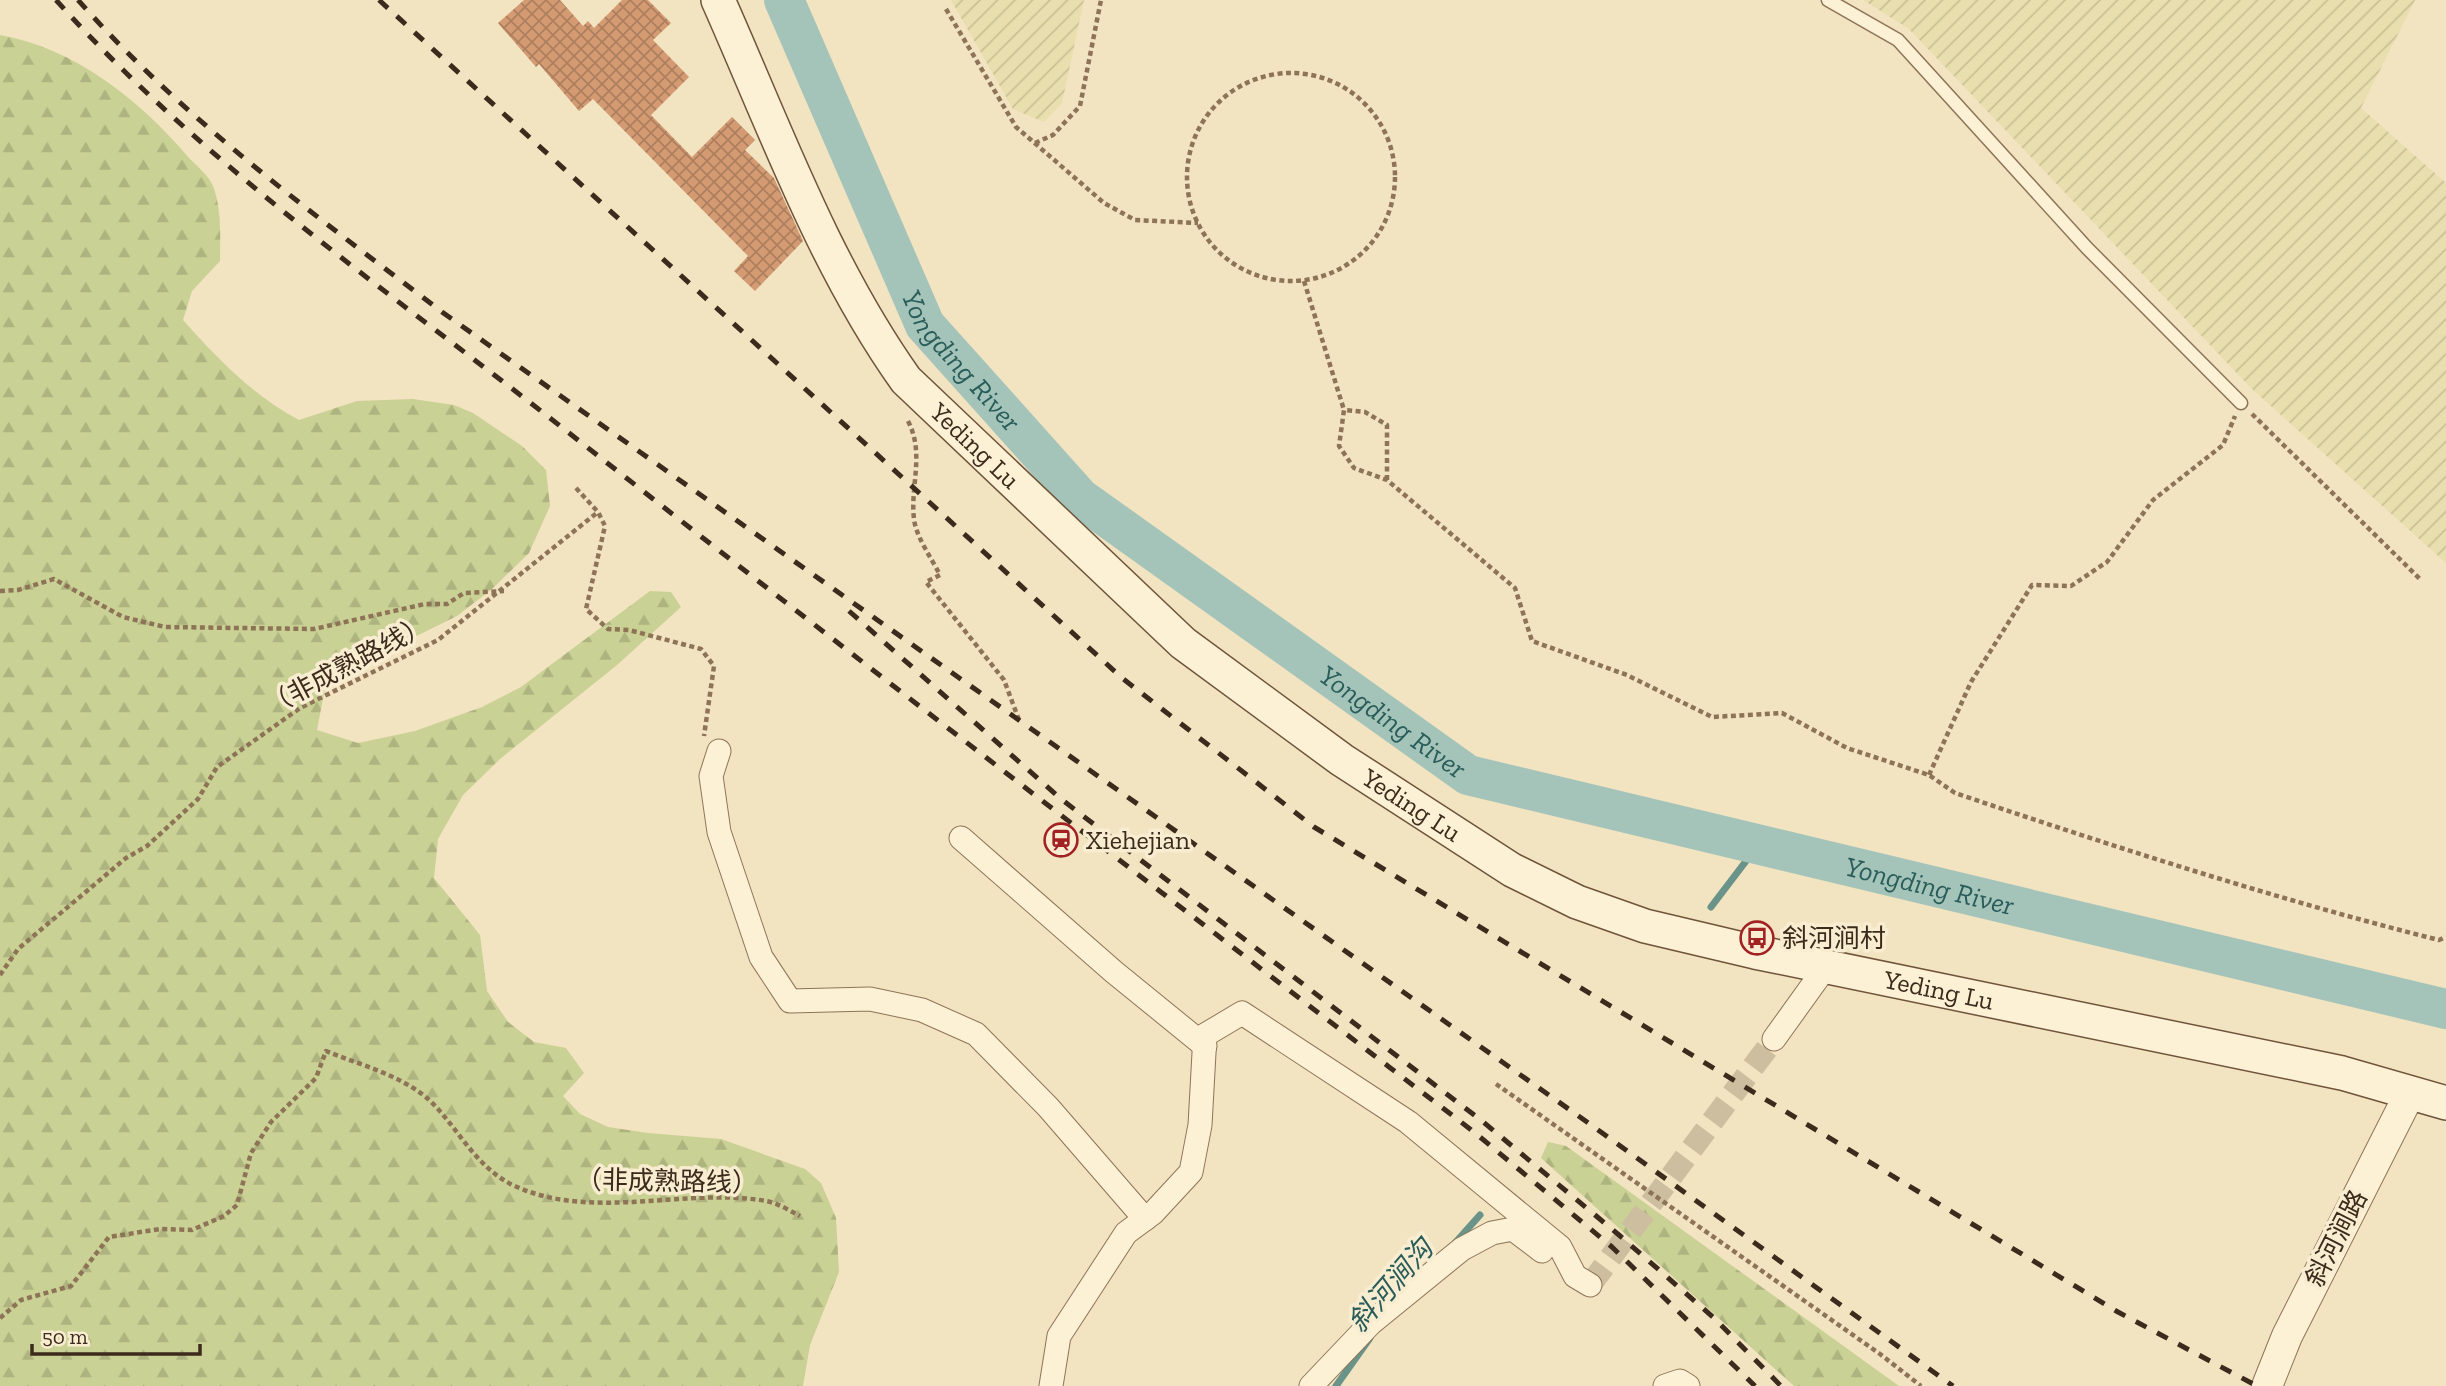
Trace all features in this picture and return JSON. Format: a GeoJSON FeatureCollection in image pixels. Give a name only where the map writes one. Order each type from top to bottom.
{"type":"FeatureCollection","features":[{"type":"Feature","properties":{"kind":"main road","name":"Yeding Lu"},"geometry":{"type":"LineString","coordinates":[[718,0],[842,279],[906,380],[1183,643],[1342,760],[1512,870],[1577,902],[1645,926],[1825,968],[2342,1073],[2446,1103]]}},
{"type":"Feature","properties":{"kind":"street"},"geometry":{"type":"LineString","coordinates":[[719,751],[711,776],[719,832],[761,957],[790,1000],[870,999],[922,1010],[976,1034],[1048,1107],[1145,1219]]}},
{"type":"Feature","properties":{"kind":"street"},"geometry":{"type":"LineString","coordinates":[[961,838],[1114,972],[1205,1046]]}},
{"type":"Feature","properties":{"kind":"street"},"geometry":{"type":"LineString","coordinates":[[1774,1039],[1825,968]]}},
{"type":"Feature","properties":{"kind":"street"},"geometry":{"type":"LineString","coordinates":[[1051,1386],[1059,1336],[1126,1233],[1145,1219],[1191,1172],[1200,1125],[1205,1035],[1242,1013],[1408,1122],[1560,1247],[1583,1280],[1513,1229],[1492,1233],[1462,1249],[1387,1310],[1327,1365],[1311,1386]]}},
{"type":"Feature","properties":{"kind":"street","name":"斜河涧路"},"geometry":{"type":"LineString","coordinates":[[2267,1386],[2287,1336],[2410,1093]]}},
{"type":"Feature","properties":{"kind":"street"},"geometry":{"type":"LineString","coordinates":[[1665,1386],[1679,1381],[1688,1386]]}},
{"type":"Feature","properties":{"kind":"lane"},"geometry":{"type":"LineString","coordinates":[[1828,0],[1898,40],[2087,248],[2241,403]]}},
{"type":"Feature","properties":{"kind":"path"},"geometry":{"type":"LineString","coordinates":[[1035,143],[1054,135],[1080,106],[1101,0]]}},
{"type":"Feature","properties":{"kind":"path"},"geometry":{"type":"LineString","coordinates":[[946,9],[1016,127],[1104,203],[1135,219],[1198,223]]}},
{"type":"Feature","properties":{"kind":"path"},"geometry":{"type":"LineString","coordinates":[[1304,72],[1336,82],[1364,101],[1384,128],[1394,160],[1394,194],[1384,226],[1364,253],[1336,272],[1304,281],[1268,279],[1235,265],[1208,241],[1198,223],[1191,209],[1186,174],[1193,139],[1211,108],[1239,85],[1270,74],[1304,72]]}},
{"type":"Feature","properties":{"kind":"path"},"geometry":{"type":"LineString","coordinates":[[1304,281],[1344,410],[1339,446],[1354,468],[1387,480],[1515,588],[1532,641],[1627,675],[1712,717],[1782,713],[1847,748],[1929,775],[1955,793],[2184,870],[2439,940],[2446,937]]}},
{"type":"Feature","properties":{"kind":"path"},"geometry":{"type":"LineString","coordinates":[[1929,775],[1971,682],[2032,585],[2071,586],[2107,562],[2153,500],[2223,445],[2241,403],[2420,579]]}},
{"type":"Feature","properties":{"kind":"path"},"geometry":{"type":"LineString","coordinates":[[1344,410],[1365,412],[1387,425],[1387,480]]}},
{"type":"Feature","properties":{"kind":"path"},"geometry":{"type":"LineString","coordinates":[[905,415],[915,435],[918,457],[914,522],[940,575],[926,582],[1004,680],[1019,720]]}},
{"type":"Feature","properties":{"kind":"path"},"geometry":{"type":"LineString","coordinates":[[576,488],[598,512],[605,526],[586,609],[608,629],[629,630],[701,649],[714,666],[699,753],[711,776]]}},
{"type":"Feature","properties":{"kind":"path","name":"（非成熟路线）"},"geometry":{"type":"LineString","coordinates":[[0,975],[18,949],[126,858],[147,846],[198,799],[217,767],[258,735],[300,708],[438,640],[504,591],[520,574],[598,512]]}},
{"type":"Feature","properties":{"kind":"path","name":"（非成熟路线）"},"geometry":{"type":"LineString","coordinates":[[0,591],[18,590],[54,579],[123,617],[165,628],[314,629],[425,604],[447,604],[464,593],[504,591]]}},
{"type":"Feature","properties":{"kind":"path","name":"（非成熟路线）"},"geometry":{"type":"LineString","coordinates":[[0,1318],[21,1300],[44,1296],[71,1286],[109,1237],[160,1229],[192,1230],[224,1216],[237,1205],[251,1153],[271,1122],[316,1078],[326,1051],[401,1079],[428,1100],[469,1152],[516,1187],[576,1202],[731,1198],[769,1201],[800,1216]]}},
{"type":"Feature","properties":{"kind":"path"},"geometry":{"type":"LineString","coordinates":[[1496,1084],[1880,1354],[1921,1386]]}},
{"type":"Feature","properties":{"kind":"shaded area"},"geometry":{"type":"Polygon","coordinates":[[[951,0],[1084,0],[1062,103],[1044,122],[1013,109],[951,0]]]}},
{"type":"Feature","properties":{"kind":"shaded area"},"geometry":{"type":"Polygon","coordinates":[[[1863,0],[2415,0],[2361,108],[2446,183],[2446,563],[2252,389],[1909,29],[1863,0]]]}},
{"type":"Feature","properties":{"kind":"green space"},"geometry":{"type":"Polygon","coordinates":[[[0,35],[54,52],[105,80],[150,117],[209,179],[218,204],[220,261],[192,291],[183,320],[251,388],[299,420],[357,401],[413,399],[454,405],[473,413],[522,446],[546,470],[550,506],[529,553],[492,589],[457,616],[390,649],[325,688],[317,730],[358,743],[415,731],[482,707],[521,687],[650,591],[671,592],[681,607],[617,665],[500,759],[463,795],[438,839],[434,878],[480,935],[487,991],[508,1022],[534,1042],[566,1048],[584,1073],[563,1096],[580,1114],[608,1127],[721,1139],[805,1169],[821,1183],[836,1218],[839,1272],[810,1345],[803,1386],[0,1386],[0,35]]]}},
{"type":"Feature","properties":{"kind":"green space"},"geometry":{"type":"Polygon","coordinates":[[[1548,1142],[1566,1146],[1899,1386],[1794,1386],[1541,1158],[1548,1142]]]}},
{"type":"Feature","properties":{"kind":"building"},"geometry":{"type":"Polygon","coordinates":[[[524,0],[560,0],[583,26],[588,21],[594,28],[622,0],[648,0],[671,23],[653,40],[689,77],[651,115],[692,157],[732,117],[755,140],[745,150],[774,178],[803,241],[755,291],[734,271],[748,256],[593,99],[579,111],[539,64],[536,67],[498,23],[524,0]]]}},
{"type":"Feature","properties":{"kind":"waterway","name":"Yongding River"},"geometry":{"type":"LineString","coordinates":[[784,0],[925,325],[1080,498],[1468,775],[2446,1009]]}},
{"type":"Feature","properties":{"kind":"waterway","name":"斜河涧沟"},"geometry":{"type":"LineString","coordinates":[[1711,907],[1759,844]]}},
{"type":"Feature","properties":{"kind":"waterway","name":"斜河涧沟"},"geometry":{"type":"LineString","coordinates":[[1455,1243],[1480,1215]]}},
{"type":"Feature","properties":{"kind":"waterway","name":"斜河涧沟"},"geometry":{"type":"LineString","coordinates":[[1336,1386],[1370,1338]]}},
{"type":"Feature","properties":{"kind":"tunnel"},"geometry":{"type":"LineString","coordinates":[[1590,1285],[1774,1039]]}},
{"type":"Feature","properties":{"kind":"railway"},"geometry":{"type":"LineString","coordinates":[[56,0],[173,118],[236,172],[366,277],[1474,1132],[1612,1247],[1755,1386]]}},
{"type":"Feature","properties":{"kind":"railway"},"geometry":{"type":"LineString","coordinates":[[78,0],[119,44],[206,126],[252,165],[442,312],[1587,1122],[1953,1386]]}},
{"type":"Feature","properties":{"kind":"railway"},"geometry":{"type":"LineString","coordinates":[[379,0],[1122,678],[1314,827],[2118,1312],[2257,1386]]}},
{"type":"Feature","properties":{"kind":"railway"},"geometry":{"type":"LineString","coordinates":[[849,611],[1061,799],[1482,1121],[1714,1318],[1781,1386]]}},
{"type":"Feature","properties":{"kind":"place","name":"Xiehejian"},"geometry":{"type":"Point","coordinates":[1061,840]}},
{"type":"Feature","properties":{"kind":"place","name":"斜河涧村"},"geometry":{"type":"Point","coordinates":[1757,938]}}]}
